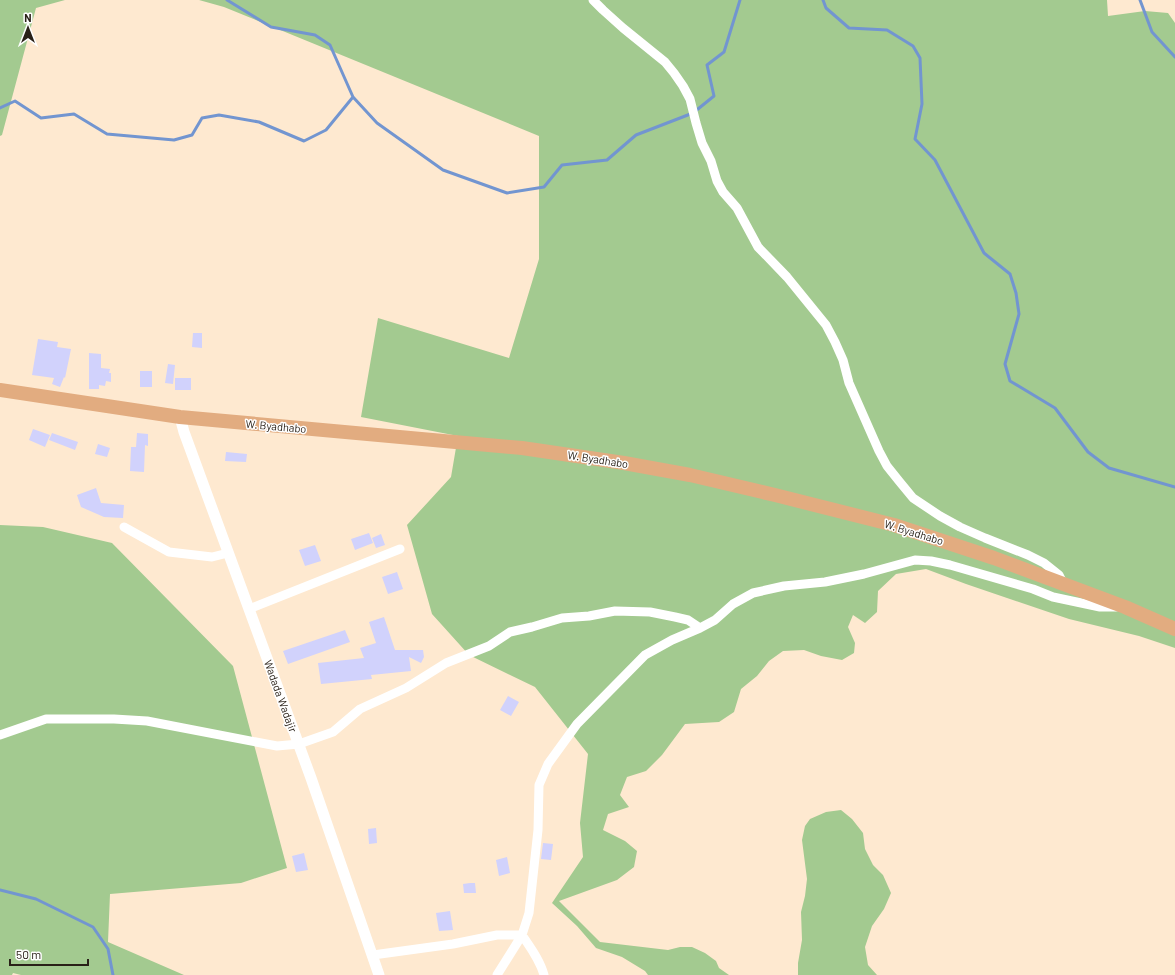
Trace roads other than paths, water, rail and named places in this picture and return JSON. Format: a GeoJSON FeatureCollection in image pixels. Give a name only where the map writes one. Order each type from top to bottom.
{"type":"FeatureCollection","features":[{"type":"Feature","properties":{"kind":"main road","name":"W. Byadhabo"},"geometry":{"type":"LineString","coordinates":[[0,390],[180,418],[522,448],[624,463],[690,475],[775,495],[894,526],[994,558],[1063,583],[1175,629]]}},
{"type":"Feature","properties":{"kind":"street"},"geometry":{"type":"LineString","coordinates":[[593,0],[623,28],[665,62],[683,86],[690,99],[702,143],[711,161],[717,181],[723,192],[737,208],[758,247],[787,277],[826,325],[836,342],[843,360],[849,383],[879,451],[887,466],[898,481],[913,498],[940,516],[960,527],[1044,563],[1059,575],[1063,583]]}},
{"type":"Feature","properties":{"kind":"street","name":"Wadada Wadajir"},"geometry":{"type":"LineString","coordinates":[[180,418],[228,553],[299,744],[379,975]]}},
{"type":"Feature","properties":{"kind":"street"},"geometry":{"type":"LineString","coordinates":[[124,527],[169,552],[212,557],[228,553]]}},
{"type":"Feature","properties":{"kind":"street"},"geometry":{"type":"LineString","coordinates":[[249,608],[400,549]]}},
{"type":"Feature","properties":{"kind":"street"},"geometry":{"type":"LineString","coordinates":[[498,975],[522,935],[529,913],[538,830],[539,785],[548,764],[577,724],[645,655],[672,640],[715,620],[733,604],[753,593],[784,586],[825,582],[864,574],[915,560],[931,561],[950,565],[1033,589],[1053,597],[1100,607],[1125,608]]}},
{"type":"Feature","properties":{"kind":"street"},"geometry":{"type":"LineString","coordinates":[[0,735],[46,719],[114,719],[146,721],[277,746],[299,744],[333,732],[360,709],[406,688],[446,664],[489,646],[510,632],[532,628],[562,618],[590,616],[615,611],[650,612],[682,618],[700,628]]}},
{"type":"Feature","properties":{"kind":"street"},"geometry":{"type":"LineString","coordinates":[[373,955],[453,944],[498,935],[522,935]]}},
{"type":"Feature","properties":{"kind":"street"},"geometry":{"type":"LineString","coordinates":[[522,935],[534,952],[544,975]]}},
{"type":"Feature","properties":{"kind":"waterway"},"geometry":{"type":"LineString","coordinates":[[227,0],[271,27],[315,35],[330,45],[353,97],[377,123],[443,170],[507,193],[544,187],[562,165],[607,160],[636,135],[693,113],[714,96],[707,65],[724,52],[740,0]]}},
{"type":"Feature","properties":{"kind":"waterway"},"geometry":{"type":"LineString","coordinates":[[823,0],[826,8],[849,28],[887,30],[913,46],[920,58],[922,104],[915,139],[935,160],[984,253],[1010,274],[1016,293],[1019,314],[1005,364],[1010,381],[1055,408],[1088,452],[1109,468],[1175,487]]}},
{"type":"Feature","properties":{"kind":"waterway"},"geometry":{"type":"LineString","coordinates":[[1140,0],[1152,32],[1175,57]]}},
{"type":"Feature","properties":{"kind":"waterway"},"geometry":{"type":"LineString","coordinates":[[0,108],[15,101],[41,118],[74,114],[107,134],[174,140],[192,135],[202,118],[219,115],[259,122],[304,141],[326,130],[353,97]]}},
{"type":"Feature","properties":{"kind":"waterway"},"geometry":{"type":"LineString","coordinates":[[0,890],[36,899],[93,927],[108,949],[113,975]]}}]}
